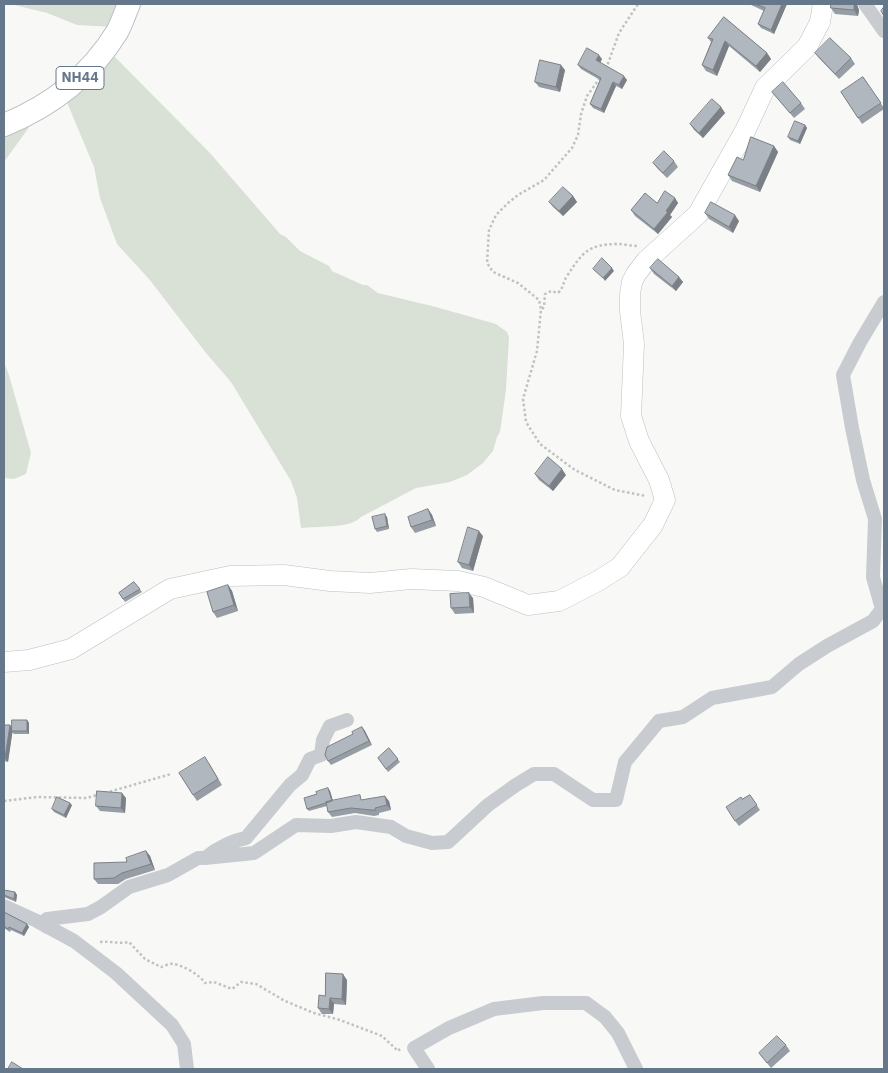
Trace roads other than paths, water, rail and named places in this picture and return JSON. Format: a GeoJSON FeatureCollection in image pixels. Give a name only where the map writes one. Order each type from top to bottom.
{"type":"FeatureCollection","features":[{"type":"Feature","properties":{"kind":"main road","name":"NH44"},"geometry":{"type":"LineString","coordinates":[[4,125],[23,117],[53,99],[79,80],[96,61],[118,30],[129,4]]}},
{"type":"Feature","properties":{"kind":"main road"},"geometry":{"type":"LineString","coordinates":[[4,662],[29,660],[71,649],[170,588],[230,576],[284,575],[330,581],[370,583],[411,579],[458,580],[484,587],[528,605],[559,601],[598,581],[620,567],[653,524],[665,500],[659,480],[639,441],[631,416],[634,344],[630,312],[632,282],[639,268],[698,214],[746,128],[765,88],[807,47],[820,22],[823,4]]}},
{"type":"Feature","properties":{"kind":"street"},"geometry":{"type":"LineString","coordinates":[[865,4],[884,31]]}},
{"type":"Feature","properties":{"kind":"street"},"geometry":{"type":"LineString","coordinates":[[46,927],[47,919],[88,914],[129,887],[168,875],[198,858],[254,852],[296,825],[331,826],[356,822],[391,827],[406,836],[432,844],[448,842],[488,805],[534,774],[554,774],[593,800],[616,800],[625,762],[659,721],[683,717],[712,698],[772,687],[799,664],[873,621],[882,609],[872,577],[875,519],[852,428],[843,375],[884,302]]}},
{"type":"Feature","properties":{"kind":"street"},"geometry":{"type":"LineString","coordinates":[[205,858],[216,849],[235,840],[246,838],[290,785],[302,775],[310,759],[321,756],[323,740],[330,726],[347,720]]}},
{"type":"Feature","properties":{"kind":"street"},"geometry":{"type":"LineString","coordinates":[[4,906],[74,941],[116,973],[172,1025],[184,1044],[187,1069]]}},
{"type":"Feature","properties":{"kind":"street"},"geometry":{"type":"LineString","coordinates":[[428,1069],[414,1048],[449,1028],[494,1009],[543,1003],[586,1003],[605,1017],[618,1033],[636,1069]]}}]}
